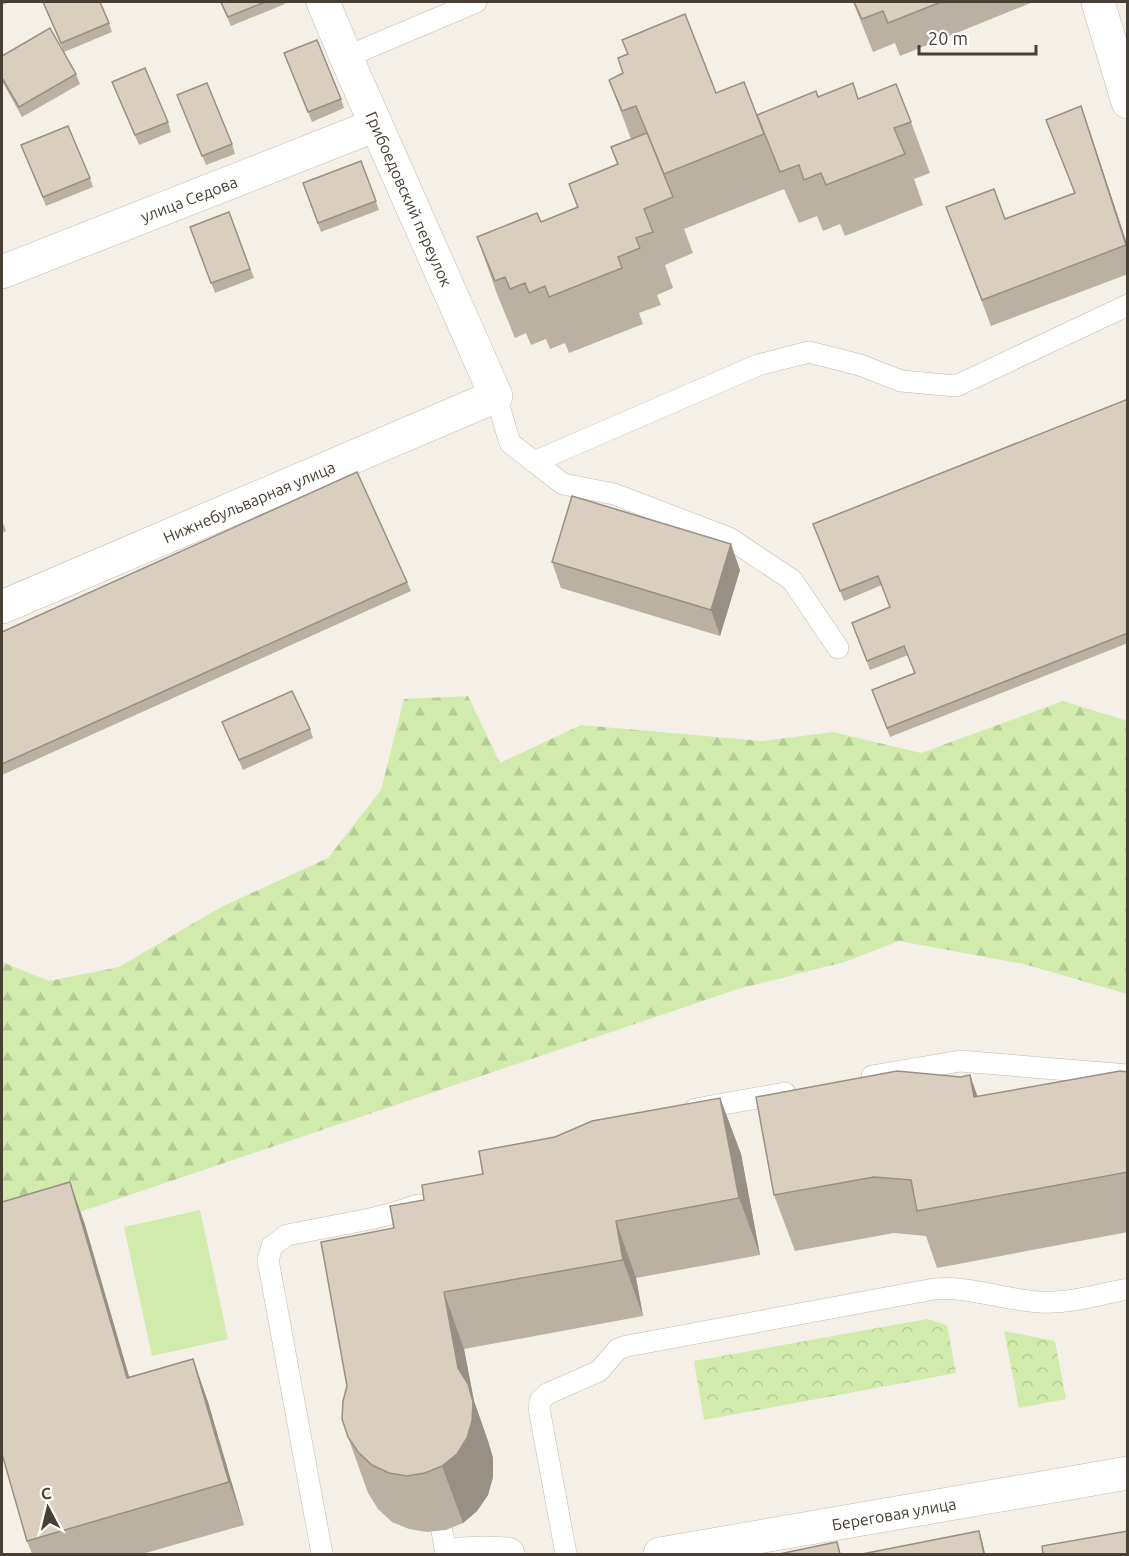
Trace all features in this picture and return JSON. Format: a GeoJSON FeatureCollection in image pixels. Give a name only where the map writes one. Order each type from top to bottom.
{"type":"FeatureCollection","features":[{"type":"Feature","properties":{"kind":"street","name":"Грибоедовский переулок"},"geometry":{"type":"LineString","coordinates":[[323,2],[496,396]]}},
{"type":"Feature","properties":{"kind":"street"},"geometry":{"type":"LineString","coordinates":[[1098,2],[1128,102]]}},
{"type":"Feature","properties":{"kind":"street","name":"улица Седова"},"geometry":{"type":"LineString","coordinates":[[2,272],[376,125]]}},
{"type":"Feature","properties":{"kind":"street","name":"Нижнебульварная улица"},"geometry":{"type":"LineString","coordinates":[[2,607],[496,396]]}},
{"type":"Feature","properties":{"kind":"street","name":"Береговая улица"},"geometry":{"type":"LineString","coordinates":[[660,1554],[1128,1473]]}},
{"type":"Feature","properties":{"kind":"street"},"geometry":{"type":"LineString","coordinates":[[451,1543],[486,1553],[508,1554]]}},
{"type":"Feature","properties":{"kind":"lane"},"geometry":{"type":"LineString","coordinates":[[346,57],[476,2]]}},
{"type":"Feature","properties":{"kind":"lane"},"geometry":{"type":"LineString","coordinates":[[534,462],[758,365],[809,352],[860,364],[901,381],[956,386],[1128,305]]}},
{"type":"Feature","properties":{"kind":"lane"},"geometry":{"type":"LineString","coordinates":[[496,396],[510,443],[563,484],[614,494],[729,538],[792,580],[838,648]]}},
{"type":"Feature","properties":{"kind":"lane"},"geometry":{"type":"LineString","coordinates":[[854,1080],[960,1061],[1128,1075]]}},
{"type":"Feature","properties":{"kind":"lane"},"geometry":{"type":"LineString","coordinates":[[672,1113],[808,1088]]}},
{"type":"Feature","properties":{"kind":"lane"},"geometry":{"type":"LineString","coordinates":[[322,1554],[268,1260],[272,1246],[287,1235],[370,1219],[405,1210],[436,1197]]}},
{"type":"Feature","properties":{"kind":"lane"},"geometry":{"type":"LineString","coordinates":[[566,1554],[539,1408],[540,1401],[547,1394],[599,1371],[618,1349],[934,1289],[964,1289],[1050,1302],[1128,1289]]}},
{"type":"Feature","properties":{"kind":"lane"},"geometry":{"type":"LineString","coordinates":[[446,1554],[451,1543]]}},
{"type":"Feature","properties":{"kind":"green space"},"geometry":{"type":"Polygon","coordinates":[[[468,696],[500,763],[581,725],[762,741],[833,732],[921,753],[1063,701],[1127,721],[1127,994],[1024,964],[899,941],[844,962],[738,989],[41,1225],[2,1234],[2,962],[49,981],[119,967],[221,907],[328,858],[381,790],[404,699],[468,696]]]}},
{"type":"Feature","properties":{"kind":"green space"},"geometry":{"type":"Polygon","coordinates":[[[200,1210],[228,1339],[152,1356],[124,1227],[200,1210]]]}},
{"type":"Feature","properties":{"kind":"green space"},"geometry":{"type":"Polygon","coordinates":[[[927,1319],[947,1325],[956,1373],[704,1420],[694,1361],[927,1319]]]}},
{"type":"Feature","properties":{"kind":"green space"},"geometry":{"type":"Polygon","coordinates":[[[1004,1331],[1055,1341],[1066,1399],[1019,1408],[1004,1331]]]}},
{"type":"Feature","properties":{"kind":"building"},"geometry":{"type":"Polygon","coordinates":[[[43,2],[100,2],[109,23],[61,43],[43,2]]]}},
{"type":"Feature","properties":{"kind":"building"},"geometry":{"type":"Polygon","coordinates":[[[221,2],[265,2],[228,17],[221,2]]]}},
{"type":"Feature","properties":{"kind":"building"},"geometry":{"type":"Polygon","coordinates":[[[854,2],[941,2],[888,23],[883,11],[862,19],[854,2]]]}},
{"type":"Feature","properties":{"kind":"building"},"geometry":{"type":"Polygon","coordinates":[[[685,14],[716,93],[744,82],[764,134],[664,174],[636,106],[622,111],[609,80],[623,73],[618,58],[628,54],[622,40],[685,14]]]}},
{"type":"Feature","properties":{"kind":"building"},"geometry":{"type":"Polygon","coordinates":[[[50,28],[76,74],[19,107],[2,78],[2,56],[50,28]]]}},
{"type":"Feature","properties":{"kind":"building"},"geometry":{"type":"Polygon","coordinates":[[[317,40],[341,99],[308,112],[284,53],[317,40]]]}},
{"type":"Feature","properties":{"kind":"building"},"geometry":{"type":"Polygon","coordinates":[[[145,68],[168,122],[135,135],[112,82],[145,68]]]}},
{"type":"Feature","properties":{"kind":"building"},"geometry":{"type":"Polygon","coordinates":[[[207,83],[232,144],[202,156],[177,95],[207,83]]]}},
{"type":"Feature","properties":{"kind":"building"},"geometry":{"type":"Polygon","coordinates":[[[853,83],[858,99],[896,84],[911,122],[894,128],[905,154],[826,185],[821,173],[804,180],[799,165],[780,172],[757,115],[816,91],[818,97],[853,83]]]}},
{"type":"Feature","properties":{"kind":"building"},"geometry":{"type":"Polygon","coordinates":[[[1081,106],[1126,245],[982,300],[946,207],[994,189],[1005,219],[1075,193],[1046,120],[1081,106]]]}},
{"type":"Feature","properties":{"kind":"building"},"geometry":{"type":"Polygon","coordinates":[[[68,126],[90,178],[43,197],[21,145],[68,126]]]}},
{"type":"Feature","properties":{"kind":"building"},"geometry":{"type":"Polygon","coordinates":[[[647,133],[673,197],[644,209],[653,232],[636,238],[640,248],[618,257],[622,268],[549,297],[545,286],[529,293],[525,283],[510,289],[505,277],[495,281],[477,237],[537,213],[541,222],[578,207],[569,184],[618,164],[611,147],[647,133]]]}},
{"type":"Feature","properties":{"kind":"building"},"geometry":{"type":"Polygon","coordinates":[[[361,161],[376,201],[318,223],[303,183],[361,161]]]}},
{"type":"Feature","properties":{"kind":"building"},"geometry":{"type":"Polygon","coordinates":[[[229,212],[250,269],[211,283],[190,227],[229,212]]]}},
{"type":"Feature","properties":{"kind":"building"},"geometry":{"type":"Polygon","coordinates":[[[1128,399],[1128,633],[887,728],[872,690],[915,673],[904,646],[867,661],[852,623],[890,607],[878,576],[840,591],[813,524],[1128,399]]]}},
{"type":"Feature","properties":{"kind":"building"},"geometry":{"type":"Polygon","coordinates":[[[357,472],[407,582],[2,764],[2,632],[357,472]]]}},
{"type":"Feature","properties":{"kind":"building"},"geometry":{"type":"Polygon","coordinates":[[[572,496],[731,544],[711,610],[552,562],[572,496]]]}},
{"type":"Feature","properties":{"kind":"building"},"geometry":{"type":"Polygon","coordinates":[[[292,691],[310,729],[239,760],[222,722],[292,691]]]}},
{"type":"Feature","properties":{"kind":"building"},"geometry":{"type":"Polygon","coordinates":[[[897,1071],[961,1077],[970,1075],[974,1097],[1120,1071],[1128,1072],[1128,1172],[917,1211],[911,1180],[874,1177],[774,1195],[756,1097],[897,1071]]]}},
{"type":"Feature","properties":{"kind":"building"},"geometry":{"type":"Polygon","coordinates":[[[720,1098],[739,1198],[616,1221],[623,1260],[444,1292],[458,1368],[468,1384],[473,1402],[472,1421],[467,1438],[457,1454],[442,1466],[425,1473],[407,1476],[389,1473],[372,1465],[358,1452],[348,1437],[342,1419],[347,1386],[321,1242],[394,1228],[390,1206],[424,1200],[422,1185],[483,1174],[479,1151],[555,1137],[592,1121],[720,1098]]]}},
{"type":"Feature","properties":{"kind":"building"},"geometry":{"type":"Polygon","coordinates":[[[70,1182],[127,1378],[193,1359],[229,1482],[27,1541],[2,1454],[2,1202],[70,1182]]]}},
{"type":"Feature","properties":{"kind":"building"},"geometry":{"type":"Polygon","coordinates":[[[979,1531],[984,1554],[862,1554],[979,1531]]]}},
{"type":"Feature","properties":{"kind":"building"},"geometry":{"type":"Polygon","coordinates":[[[1128,1531],[1128,1554],[1043,1554],[1042,1546],[1128,1531]]]}},
{"type":"Feature","properties":{"kind":"building"},"geometry":{"type":"Polygon","coordinates":[[[837,1542],[840,1554],[779,1554],[837,1542]]]}}]}
